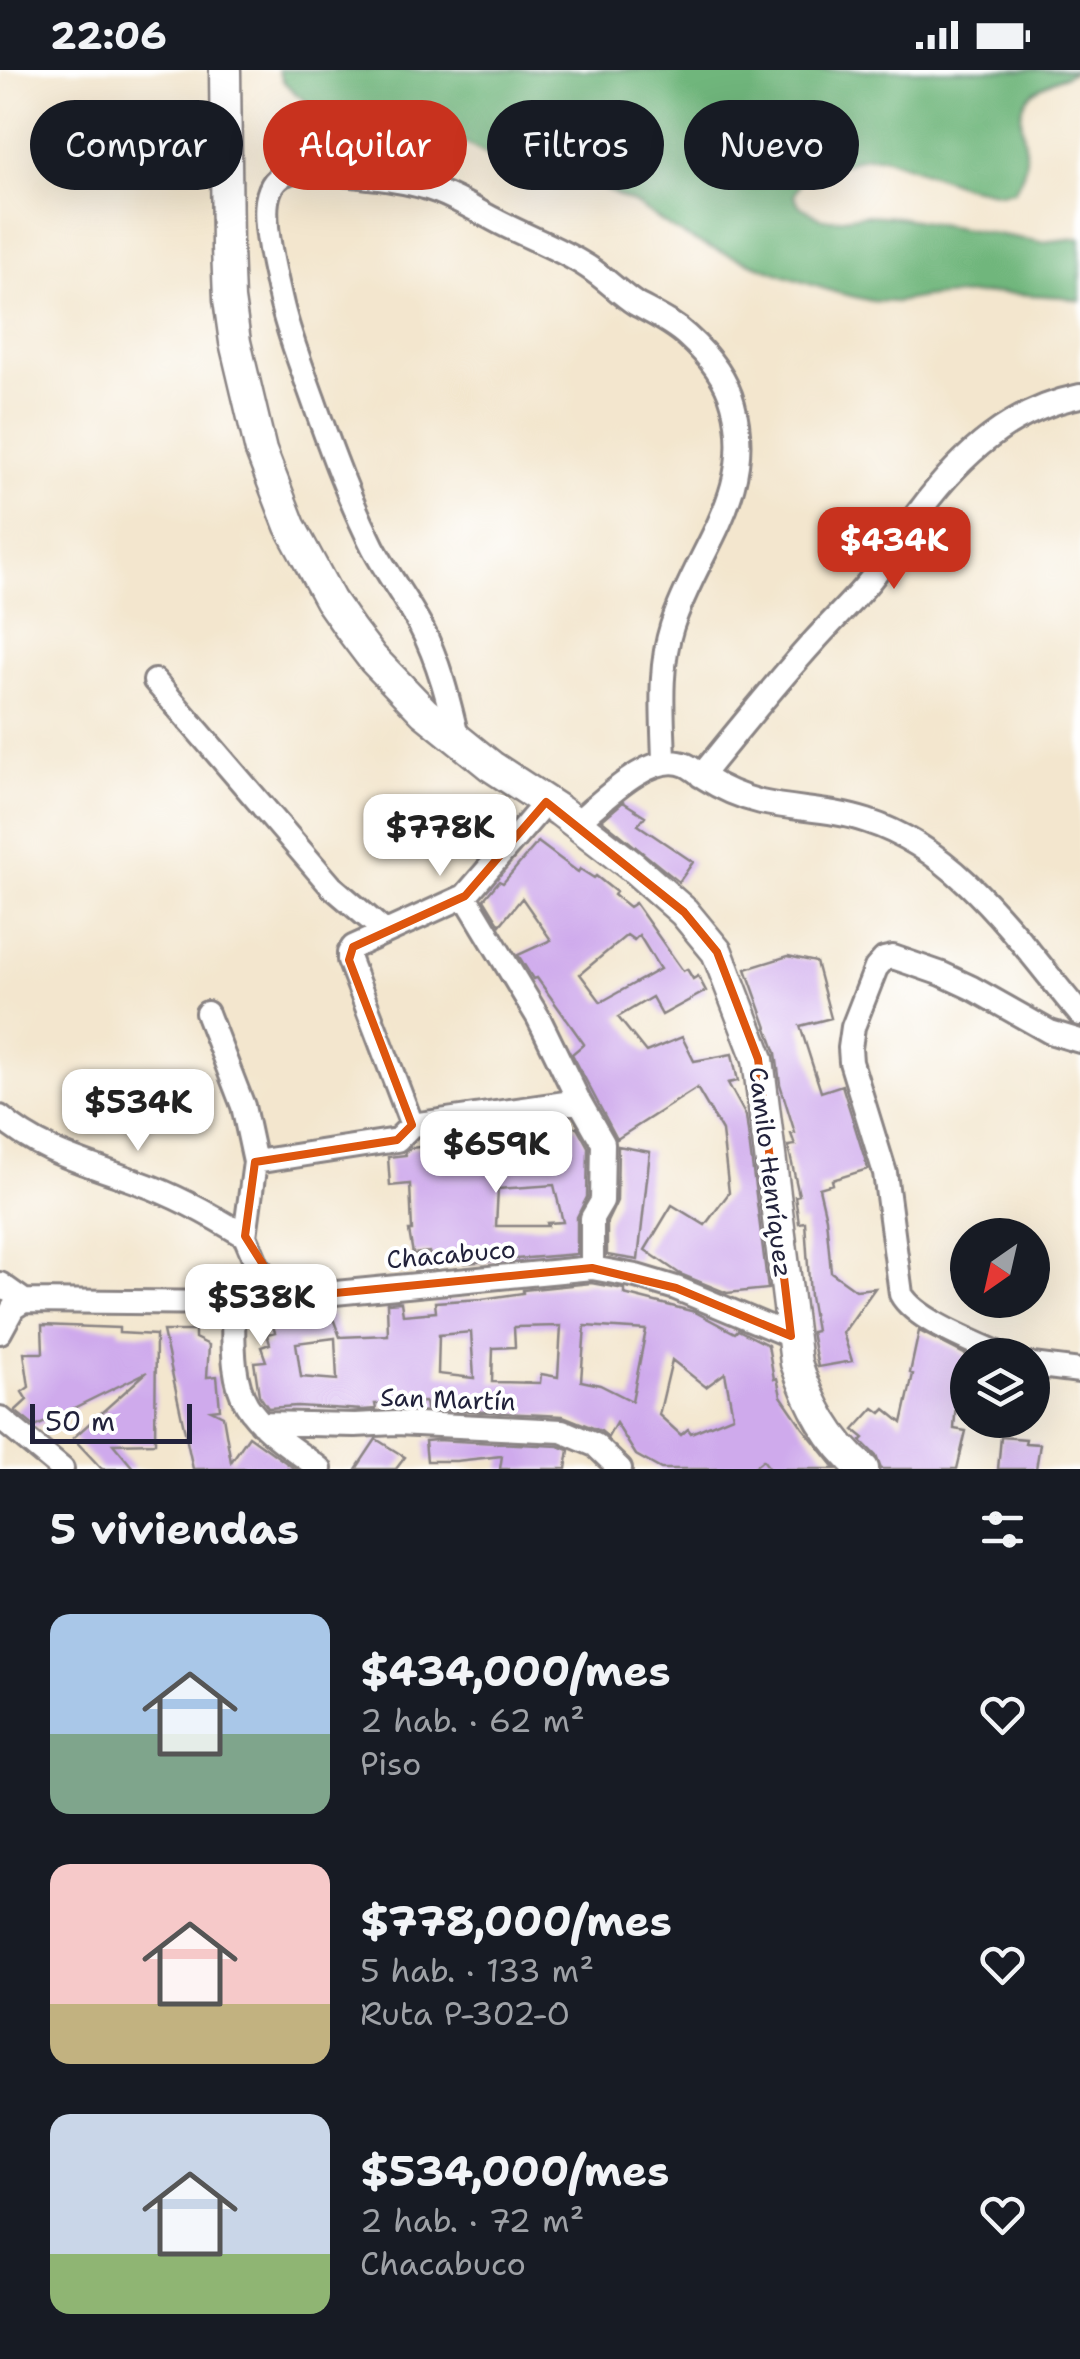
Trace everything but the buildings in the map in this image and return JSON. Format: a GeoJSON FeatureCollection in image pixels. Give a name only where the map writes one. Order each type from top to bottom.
{"type":"FeatureCollection","features":[{"type":"Feature","properties":{"kind":"street","name":"Camilo Henríquez"},"geometry":{"type":"LineString","coordinates":[[224,70],[230,299],[241,376],[261,450],[290,526],[330,600],[386,673],[424,712],[491,766],[561,812],[634,868],[684,912],[717,952],[758,1059],[796,1363],[812,1404],[839,1446],[863,1469]]}},
{"type":"Feature","properties":{"kind":"street"},"geometry":{"type":"LineString","coordinates":[[458,740],[432,654],[356,512],[325,437],[288,326],[271,252],[266,204],[273,185],[298,169],[425,187],[560,251],[685,334],[715,366],[728,387],[738,434],[736,476],[726,512],[679,608],[669,639],[662,680],[664,762]]}},
{"type":"Feature","properties":{"kind":"street"},"geometry":{"type":"LineString","coordinates":[[701,776],[778,681],[869,582],[920,509],[960,462],[990,435],[1025,414],[1080,396]]}},
{"type":"Feature","properties":{"kind":"street"},"geometry":{"type":"LineString","coordinates":[[155,681],[331,886],[384,932]]}},
{"type":"Feature","properties":{"kind":"street"},"geometry":{"type":"LineString","coordinates":[[412,1125],[349,960],[353,946],[465,896],[561,812],[664,762],[686,765],[737,795],[871,822],[918,845],[965,881],[1080,1014]]}},
{"type":"Feature","properties":{"kind":"street"},"geometry":{"type":"LineString","coordinates":[[465,896],[538,1017],[603,1142],[602,1201],[592,1218],[592,1268]]}},
{"type":"Feature","properties":{"kind":"street"},"geometry":{"type":"LineString","coordinates":[[968,1338],[919,1314],[902,1294],[885,1173],[852,1062],[853,1027],[876,968],[884,959],[893,957],[942,974],[1050,1032],[1080,1041]]}},
{"type":"Feature","properties":{"kind":"street"},"geometry":{"type":"LineString","coordinates":[[207,1013],[242,1106],[255,1162],[245,1236],[258,1267],[284,1298]]}},
{"type":"Feature","properties":{"kind":"street"},"geometry":{"type":"LineString","coordinates":[[255,1162],[397,1140],[412,1125],[579,1100]]}},
{"type":"Feature","properties":{"kind":"street"},"geometry":{"type":"LineString","coordinates":[[0,1117],[49,1150],[142,1183],[245,1236]]}},
{"type":"Feature","properties":{"kind":"street","name":"Chacabuco"},"geometry":{"type":"LineString","coordinates":[[24,1301],[232,1302],[592,1268],[676,1288],[791,1336]]}},
{"type":"Feature","properties":{"kind":"street"},"geometry":{"type":"LineString","coordinates":[[0,1284],[24,1301],[13,1308],[0,1332]]}},
{"type":"Feature","properties":{"kind":"street"},"geometry":{"type":"LineString","coordinates":[[232,1302],[238,1380],[246,1404],[261,1423],[320,1469]]}},
{"type":"Feature","properties":{"kind":"street"},"geometry":{"type":"LineString","coordinates":[[1050,1367],[1080,1371]]}},
{"type":"Feature","properties":{"kind":"street"},"geometry":{"type":"LineString","coordinates":[[0,1418],[62,1469]]}},
{"type":"Feature","properties":{"kind":"street","name":"San Martín"},"geometry":{"type":"LineString","coordinates":[[261,1423],[396,1423],[562,1431],[595,1445],[620,1469]]}},
{"type":"Feature","properties":{"kind":"highlighted area"},"geometry":{"type":"Polygon","coordinates":[[[546,802],[684,912],[717,952],[758,1059],[791,1336],[676,1288],[592,1268],[284,1298],[245,1236],[255,1162],[397,1140],[412,1125],[349,960],[353,947],[465,896],[546,802]]]}},
{"type":"Feature","properties":{"kind":"green space"},"geometry":{"type":"Polygon","coordinates":[[[278,70],[1078,70],[1039,88],[1023,105],[1026,163],[1014,191],[999,193],[965,186],[883,157],[859,159],[859,100],[684,100],[684,190],[797,190],[794,196],[800,206],[823,219],[897,217],[1042,242],[1080,238],[1080,301],[1000,293],[872,301],[785,276],[701,244],[606,190],[664,190],[664,100],[487,100],[487,155],[467,144],[467,100],[304,100],[283,81],[278,70]]]}}]}
